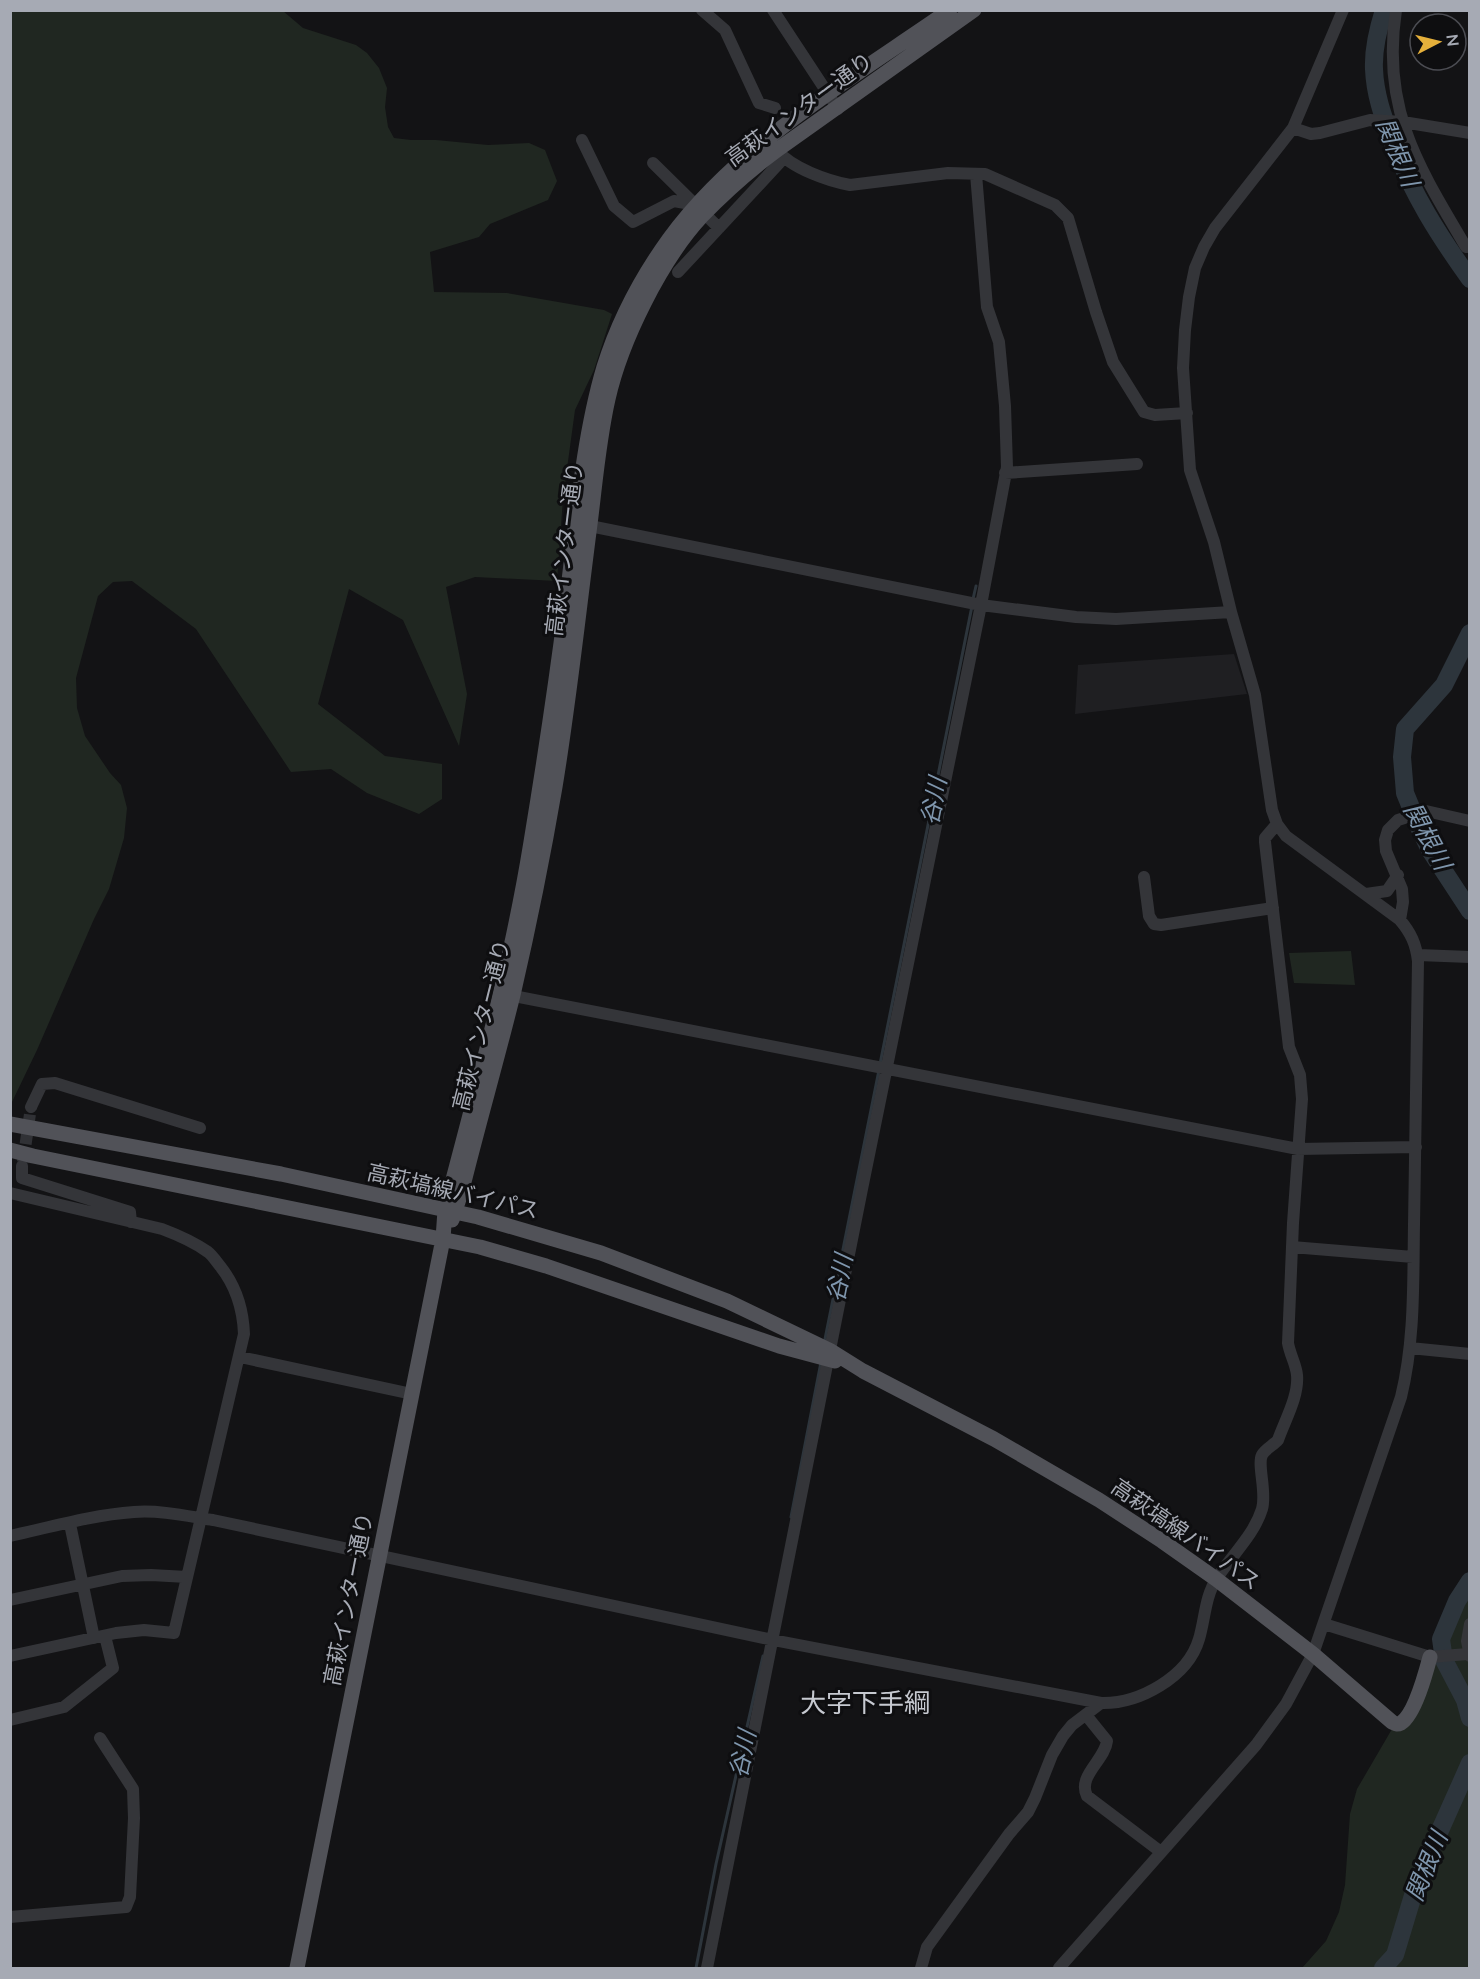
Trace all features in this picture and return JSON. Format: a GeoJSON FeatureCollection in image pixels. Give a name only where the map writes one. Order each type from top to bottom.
{"type":"FeatureCollection","features":[{"type":"Feature","properties":{"kind":"main road","name":"高萩インター通り"},"geometry":{"type":"LineString","coordinates":[[297,1968],[443,1239],[506,994],[537,890],[555,785],[597,461],[608,398],[624,348],[657,280],[718,182],[829,94],[950,10]]}},
{"type":"Feature","properties":{"kind":"main road","name":"高萩インター通り"},"geometry":{"type":"LineString","coordinates":[[506,994],[541,782],[585,457],[605,365],[632,301],[646,274],[668,241],[701,209],[747,173],[780,154],[974,10]]}},
{"type":"Feature","properties":{"kind":"main road","name":"高萩塙線バイパス"},"geometry":{"type":"LineString","coordinates":[[10,1124],[282,1174],[450,1211],[550,1237],[672,1279],[727,1301],[1049,1470],[1162,1541],[1216,1579],[1313,1654],[1392,1722],[1397,1724],[1405,1719],[1417,1698],[1434,1657]]}},
{"type":"Feature","properties":{"kind":"main road","name":"高萩塙線バイパス"},"geometry":{"type":"LineString","coordinates":[[10,1150],[480,1247],[546,1266],[779,1346],[830,1355]]}},
{"type":"Feature","properties":{"kind":"street"},"geometry":{"type":"LineString","coordinates":[[702,10],[725,30],[759,103],[775,108]]}},
{"type":"Feature","properties":{"kind":"street"},"geometry":{"type":"LineString","coordinates":[[773,10],[838,109]]}},
{"type":"Feature","properties":{"kind":"street"},"geometry":{"type":"LineString","coordinates":[[1059,1968],[1271,1727],[1298,1684],[1313,1654],[1324,1624],[1401,1396],[1410,1348],[1416,1147],[1418,955],[1416,944],[1411,933],[1400,920],[1286,836],[1277,824],[1272,810],[1255,695],[1214,542],[1190,470],[1183,368],[1188,297],[1196,268],[1215,228],[1293,128],[1343,10]]}},
{"type":"Feature","properties":{"kind":"street"},"geometry":{"type":"LineString","coordinates":[[1396,10],[1391,57],[1394,87],[1403,122],[1412,151],[1466,247]]}},
{"type":"Feature","properties":{"kind":"street"},"geometry":{"type":"LineString","coordinates":[[1293,128],[1311,134],[1370,120],[1403,122],[1470,133]]}},
{"type":"Feature","properties":{"kind":"street"},"geometry":{"type":"LineString","coordinates":[[582,140],[614,206],[633,222],[674,201],[701,209]]}},
{"type":"Feature","properties":{"kind":"street"},"geometry":{"type":"LineString","coordinates":[[678,272],[719,228],[780,154],[815,175],[850,185],[948,173],[985,174],[1055,205],[1068,218],[1113,362],[1135,399],[1144,412],[1155,415],[1187,413]]}},
{"type":"Feature","properties":{"kind":"street"},"geometry":{"type":"LineString","coordinates":[[653,163],[719,228]]}},
{"type":"Feature","properties":{"kind":"street"},"geometry":{"type":"LineString","coordinates":[[707,1968],[981,605],[1005,473],[1005,406],[999,342],[987,307],[976,174]]}},
{"type":"Feature","properties":{"kind":"street"},"geometry":{"type":"LineString","coordinates":[[1005,473],[1137,464]]}},
{"type":"Feature","properties":{"kind":"street"},"geometry":{"type":"LineString","coordinates":[[590,525],[981,605],[1076,617],[1116,619],[1231,612]]}},
{"type":"Feature","properties":{"kind":"street"},"geometry":{"type":"LineString","coordinates":[[1400,920],[1403,902],[1398,875],[1386,851],[1388,830],[1398,820],[1426,811],[1470,821]]}},
{"type":"Feature","properties":{"kind":"street"},"geometry":{"type":"LineString","coordinates":[[10,1536],[96,1517],[156,1512],[201,1518],[773,1640],[1101,1702],[1114,1703],[1127,1700],[1155,1688],[1190,1659],[1199,1640],[1206,1606],[1216,1579],[1242,1546],[1258,1520],[1265,1498],[1261,1457],[1266,1449],[1272,1447],[1278,1440],[1297,1384],[1297,1373],[1289,1353],[1288,1343],[1302,1099],[1300,1075],[1289,1047],[1265,838],[1277,824]]}},
{"type":"Feature","properties":{"kind":"street"},"geometry":{"type":"LineString","coordinates":[[1366,894],[1387,891],[1398,875]]}},
{"type":"Feature","properties":{"kind":"street"},"geometry":{"type":"LineString","coordinates":[[1144,877],[1149,916],[1154,924],[1161,925],[1273,908]]}},
{"type":"Feature","properties":{"kind":"street"},"geometry":{"type":"LineString","coordinates":[[1418,955],[1470,957]]}},
{"type":"Feature","properties":{"kind":"street"},"geometry":{"type":"LineString","coordinates":[[506,994],[1298,1149],[1416,1147]]}},
{"type":"Feature","properties":{"kind":"street"},"geometry":{"type":"LineString","coordinates":[[32,1107],[42,1084],[55,1083],[200,1128]]}},
{"type":"Feature","properties":{"kind":"street"},"geometry":{"type":"LineString","coordinates":[[22,1166],[22,1178],[130,1212],[131,1222]]}},
{"type":"Feature","properties":{"kind":"street"},"geometry":{"type":"LineString","coordinates":[[10,1193],[162,1229],[184,1238],[209,1253],[223,1270],[239,1299],[244,1317],[240,1357],[174,1633],[144,1630],[10,1656]]}},
{"type":"Feature","properties":{"kind":"street"},"geometry":{"type":"LineString","coordinates":[[1292,1247],[1413,1257]]}},
{"type":"Feature","properties":{"kind":"street"},"geometry":{"type":"LineString","coordinates":[[1410,1348],[1470,1354]]}},
{"type":"Feature","properties":{"kind":"street"},"geometry":{"type":"LineString","coordinates":[[240,1357],[412,1394]]}},
{"type":"Feature","properties":{"kind":"street"},"geometry":{"type":"LineString","coordinates":[[10,1720],[64,1707],[113,1668],[100,1637],[83,1584],[69,1524]]}},
{"type":"Feature","properties":{"kind":"street"},"geometry":{"type":"LineString","coordinates":[[10,1600],[108,1578],[137,1575],[187,1577]]}},
{"type":"Feature","properties":{"kind":"street"},"geometry":{"type":"LineString","coordinates":[[1324,1624],[1434,1657],[1466,1655],[1470,1624]]}},
{"type":"Feature","properties":{"kind":"street"},"geometry":{"type":"LineString","coordinates":[[921,1968],[927,1947],[1009,1834],[1028,1812],[1052,1755],[1063,1736],[1072,1725],[1101,1702]]}},
{"type":"Feature","properties":{"kind":"street"},"geometry":{"type":"LineString","coordinates":[[1086,1715],[1107,1741],[1106,1750],[1089,1773],[1085,1784],[1087,1796],[1161,1852]]}},
{"type":"Feature","properties":{"kind":"street"},"geometry":{"type":"LineString","coordinates":[[10,1917],[126,1906],[130,1897],[133,1790],[100,1738]]}},
{"type":"Feature","properties":{"kind":"shaded area"},"geometry":{"type":"Polygon","coordinates":[[[11,10],[283,11],[303,28],[356,45],[367,53],[379,68],[387,88],[385,107],[388,127],[394,138],[488,145],[529,143],[545,150],[557,181],[548,200],[490,224],[479,237],[430,252],[434,292],[507,293],[604,310],[612,314],[594,370],[575,410],[563,498],[557,581],[475,577],[446,587],[467,694],[459,746],[403,620],[349,589],[318,704],[385,756],[442,764],[442,799],[419,814],[367,793],[331,769],[291,772],[196,629],[132,581],[113,582],[98,596],[76,678],[77,708],[85,736],[121,785],[127,808],[124,838],[109,889],[37,1050],[10,1102],[11,10]]]}},
{"type":"Feature","properties":{"kind":"shaded area"},"geometry":{"type":"Polygon","coordinates":[[[1234,654],[1247,694],[1075,714],[1078,665],[1234,654]]]}},
{"type":"Feature","properties":{"kind":"shaded area"},"geometry":{"type":"Polygon","coordinates":[[[1351,951],[1355,985],[1294,983],[1289,953],[1351,951]]]}},
{"type":"Feature","properties":{"kind":"shaded area"},"geometry":{"type":"Polygon","coordinates":[[[1469,1597],[1469,1968],[1302,1968],[1326,1941],[1339,1912],[1345,1885],[1350,1814],[1357,1789],[1469,1597]]]}},
{"type":"Feature","properties":{"kind":"waterway","name":"関根川"},"geometry":{"type":"LineString","coordinates":[[1384,10],[1376,39],[1374,62],[1376,89],[1383,116],[1401,163],[1418,197],[1470,279]]}},
{"type":"Feature","properties":{"kind":"waterway","name":"谷川"},"geometry":{"type":"LineString","coordinates":[[973,599],[976,586]]}},
{"type":"Feature","properties":{"kind":"waterway","name":"谷川"},"geometry":{"type":"LineString","coordinates":[[880,1064],[972,606]]}},
{"type":"Feature","properties":{"kind":"waterway","name":"関根川"},"geometry":{"type":"LineString","coordinates":[[1470,633],[1444,685],[1405,729],[1402,757],[1405,793],[1419,827],[1430,850],[1470,911]]}},
{"type":"Feature","properties":{"kind":"waterway","name":"谷川"},"geometry":{"type":"LineString","coordinates":[[824,1344],[879,1070]]}},
{"type":"Feature","properties":{"kind":"waterway","name":"谷川"},"geometry":{"type":"LineString","coordinates":[[791,1517],[821,1362]]}},
{"type":"Feature","properties":{"kind":"waterway","name":"関根川"},"geometry":{"type":"LineString","coordinates":[[1470,1581],[1457,1601],[1441,1639],[1444,1660],[1465,1700],[1470,1718]]}},
{"type":"Feature","properties":{"kind":"waterway","name":"谷川"},"geometry":{"type":"LineString","coordinates":[[696,1968],[716,1864],[763,1656]]}},
{"type":"Feature","properties":{"kind":"waterway","name":"関根川"},"geometry":{"type":"LineString","coordinates":[[1383,1968],[1395,1955],[1417,1882],[1470,1763]]}},
{"type":"Feature","properties":{"kind":"tunnel"},"geometry":{"type":"LineString","coordinates":[[23,1162],[31,1107]]}},
{"type":"Feature","properties":{"kind":"district","name":"大字下手綱"},"geometry":{"type":"Point","coordinates":[865,1702]}}]}
